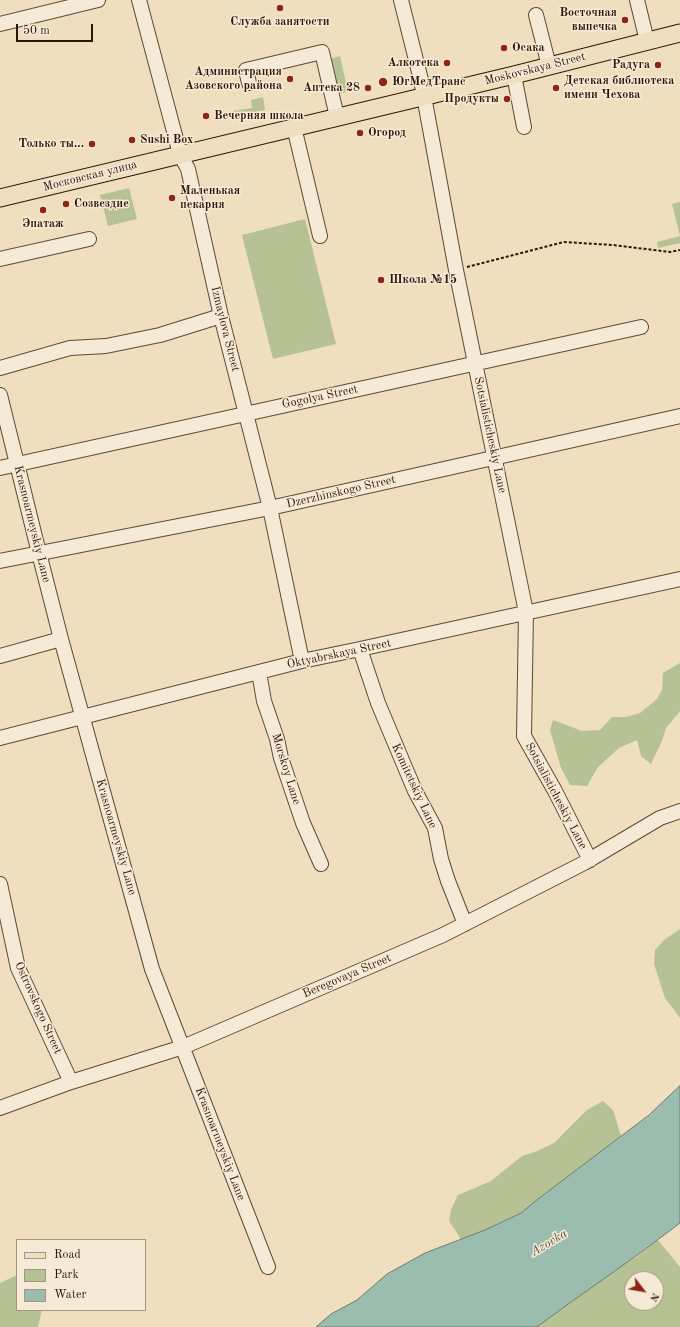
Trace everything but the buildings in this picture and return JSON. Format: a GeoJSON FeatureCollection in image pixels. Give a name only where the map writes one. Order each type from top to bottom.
{"type":"FeatureCollection","features":[{"type":"Feature","properties":{"kind":"main road","name":"Moskovskaya Street"},"geometry":{"type":"LineString","coordinates":[[180,154],[514,75],[680,33]]}},
{"type":"Feature","properties":{"kind":"main road","name":"Московская улица"},"geometry":{"type":"LineString","coordinates":[[0,198],[180,154]]}},
{"type":"Feature","properties":{"kind":"street","name":"Izmaylova Street"},"geometry":{"type":"LineString","coordinates":[[139,0],[180,154],[188,169],[221,316],[270,508],[302,660]]}},
{"type":"Feature","properties":{"kind":"street","name":"Sotsialisticheskiy Lane"},"geometry":{"type":"LineString","coordinates":[[401,0],[421,80],[456,270],[526,612],[524,736],[555,791],[590,860]]}},
{"type":"Feature","properties":{"kind":"street"},"geometry":{"type":"LineString","coordinates":[[637,0],[647,41]]}},
{"type":"Feature","properties":{"kind":"street"},"geometry":{"type":"LineString","coordinates":[[0,24],[90,1]]}},
{"type":"Feature","properties":{"kind":"street"},"geometry":{"type":"LineString","coordinates":[[536,15],[549,66]]}},
{"type":"Feature","properties":{"kind":"street"},"geometry":{"type":"LineString","coordinates":[[249,83],[246,70],[322,52],[337,117]]}},
{"type":"Feature","properties":{"kind":"street"},"geometry":{"type":"LineString","coordinates":[[514,75],[524,127]]}},
{"type":"Feature","properties":{"kind":"street"},"geometry":{"type":"LineString","coordinates":[[294,128],[320,236]]}},
{"type":"Feature","properties":{"kind":"street"},"geometry":{"type":"LineString","coordinates":[[0,259],[89,239]]}},
{"type":"Feature","properties":{"kind":"street"},"geometry":{"type":"LineString","coordinates":[[0,368],[70,348],[106,346],[160,335],[221,316]]}},
{"type":"Feature","properties":{"kind":"street","name":"Gogolya Street"},"geometry":{"type":"LineString","coordinates":[[0,468],[641,327]]}},
{"type":"Feature","properties":{"kind":"street","name":"Krasnoarmeyskiy Lane"},"geometry":{"type":"LineString","coordinates":[[0,396],[82,716],[152,969],[268,1267]]}},
{"type":"Feature","properties":{"kind":"street","name":"Dzerzhinskogo Street"},"geometry":{"type":"LineString","coordinates":[[0,561],[270,508],[680,416]]}},
{"type":"Feature","properties":{"kind":"street","name":"Oktyabrskaya Street"},"geometry":{"type":"LineString","coordinates":[[0,738],[302,660],[360,650],[680,578]]}},
{"type":"Feature","properties":{"kind":"street"},"geometry":{"type":"LineString","coordinates":[[0,656],[62,639]]}},
{"type":"Feature","properties":{"kind":"street","name":"Komitetskiy Lane"},"geometry":{"type":"LineString","coordinates":[[360,650],[389,730],[415,791],[435,828],[441,859],[465,924]]}},
{"type":"Feature","properties":{"kind":"street","name":"Morskoy Lane"},"geometry":{"type":"LineString","coordinates":[[259,672],[264,701],[277,739],[281,758],[303,823],[321,864]]}},
{"type":"Feature","properties":{"kind":"street","name":"Beregovaya Street"},"geometry":{"type":"LineString","coordinates":[[0,1108],[71,1082],[182,1047],[443,935],[590,860],[660,818],[680,811]]}},
{"type":"Feature","properties":{"kind":"street","name":"Ostrovskogo Street"},"geometry":{"type":"LineString","coordinates":[[0,884],[18,968],[71,1082]]}},
{"type":"Feature","properties":{"kind":"path"},"geometry":{"type":"LineString","coordinates":[[456,270],[564,242],[613,245],[670,252],[680,250]]}},
{"type":"Feature","properties":{"kind":"green space"},"geometry":{"type":"Polygon","coordinates":[[[340,56],[348,92],[337,94],[329,59],[340,56]]]}},
{"type":"Feature","properties":{"kind":"green space"},"geometry":{"type":"Polygon","coordinates":[[[263,97],[265,110],[231,117],[233,111],[252,108],[251,100],[263,97]]]}},
{"type":"Feature","properties":{"kind":"green space"},"geometry":{"type":"Polygon","coordinates":[[[129,188],[137,219],[108,226],[100,195],[129,188]]]}},
{"type":"Feature","properties":{"kind":"green space"},"geometry":{"type":"Polygon","coordinates":[[[680,202],[680,236],[672,204],[680,202]]]}},
{"type":"Feature","properties":{"kind":"green space"},"geometry":{"type":"Polygon","coordinates":[[[305,219],[336,344],[273,359],[242,235],[305,219]]]}},
{"type":"Feature","properties":{"kind":"green space"},"geometry":{"type":"Polygon","coordinates":[[[680,236],[680,243],[658,248],[657,242],[680,236]]]}},
{"type":"Feature","properties":{"kind":"green space"},"geometry":{"type":"Polygon","coordinates":[[[680,663],[680,711],[666,728],[662,741],[651,764],[641,756],[637,740],[619,748],[598,767],[587,786],[570,785],[561,768],[550,730],[553,720],[582,731],[600,730],[612,717],[626,717],[640,713],[657,699],[662,690],[663,673],[680,663]]]}},
{"type":"Feature","properties":{"kind":"green space"},"geometry":{"type":"Polygon","coordinates":[[[680,929],[680,1018],[665,998],[654,964],[655,950],[664,940],[680,929]]]}},
{"type":"Feature","properties":{"kind":"green space"},"geometry":{"type":"Polygon","coordinates":[[[603,1101],[613,1110],[621,1136],[521,1213],[485,1230],[461,1239],[449,1221],[451,1210],[458,1195],[491,1181],[522,1156],[554,1143],[587,1110],[603,1101]]]}},
{"type":"Feature","properties":{"kind":"green space"},"geometry":{"type":"Polygon","coordinates":[[[658,1240],[680,1267],[680,1327],[536,1327],[617,1268],[636,1257],[658,1240]]]}},
{"type":"Feature","properties":{"kind":"green space"},"geometry":{"type":"Polygon","coordinates":[[[16,1275],[16,1311],[42,1311],[38,1327],[0,1327],[0,1283],[16,1275]]]}},
{"type":"Feature","properties":{"kind":"water","name":"Azovka"},"geometry":{"type":"Polygon","coordinates":[[[680,1086],[680,1223],[538,1326],[316,1327],[331,1314],[357,1300],[387,1274],[425,1253],[485,1230],[521,1213],[649,1115],[680,1086]]]}},
{"type":"Feature","properties":{"kind":"place","name":"Служба занятости"},"geometry":{"type":"Point","coordinates":[280,8]}},
{"type":"Feature","properties":{"kind":"place","name":"Восточная выпечка"},"geometry":{"type":"Point","coordinates":[625,20]}},
{"type":"Feature","properties":{"kind":"place","name":"Осака"},"geometry":{"type":"Point","coordinates":[504,48]}},
{"type":"Feature","properties":{"kind":"place","name":"Алкотека"},"geometry":{"type":"Point","coordinates":[447,63]}},
{"type":"Feature","properties":{"kind":"place","name":"Радуга"},"geometry":{"type":"Point","coordinates":[658,65]}},
{"type":"Feature","properties":{"kind":"place","name":"Администрация Азовского района"},"geometry":{"type":"Point","coordinates":[290,79]}},
{"type":"Feature","properties":{"kind":"place","name":"ЮгМедТранс"},"geometry":{"type":"Point","coordinates":[383,82]}},
{"type":"Feature","properties":{"kind":"place","name":"Аптека 28"},"geometry":{"type":"Point","coordinates":[368,88]}},
{"type":"Feature","properties":{"kind":"place","name":"Детская библиотека имени Чехова"},"geometry":{"type":"Point","coordinates":[556,88]}},
{"type":"Feature","properties":{"kind":"place","name":"Продукты"},"geometry":{"type":"Point","coordinates":[507,99]}},
{"type":"Feature","properties":{"kind":"place","name":"Вечерняя школа"},"geometry":{"type":"Point","coordinates":[206,116]}},
{"type":"Feature","properties":{"kind":"place","name":"Огород"},"geometry":{"type":"Point","coordinates":[360,133]}},
{"type":"Feature","properties":{"kind":"place","name":"Sushi Box"},"geometry":{"type":"Point","coordinates":[132,140]}},
{"type":"Feature","properties":{"kind":"place","name":"Только ты..."},"geometry":{"type":"Point","coordinates":[92,144]}},
{"type":"Feature","properties":{"kind":"place","name":"Маленькая пекарня"},"geometry":{"type":"Point","coordinates":[172,198]}},
{"type":"Feature","properties":{"kind":"place","name":"Созвездие"},"geometry":{"type":"Point","coordinates":[66,204]}},
{"type":"Feature","properties":{"kind":"place","name":"Эпатаж"},"geometry":{"type":"Point","coordinates":[43,210]}},
{"type":"Feature","properties":{"kind":"place","name":"Школа №15"},"geometry":{"type":"Point","coordinates":[381,280]}}]}
